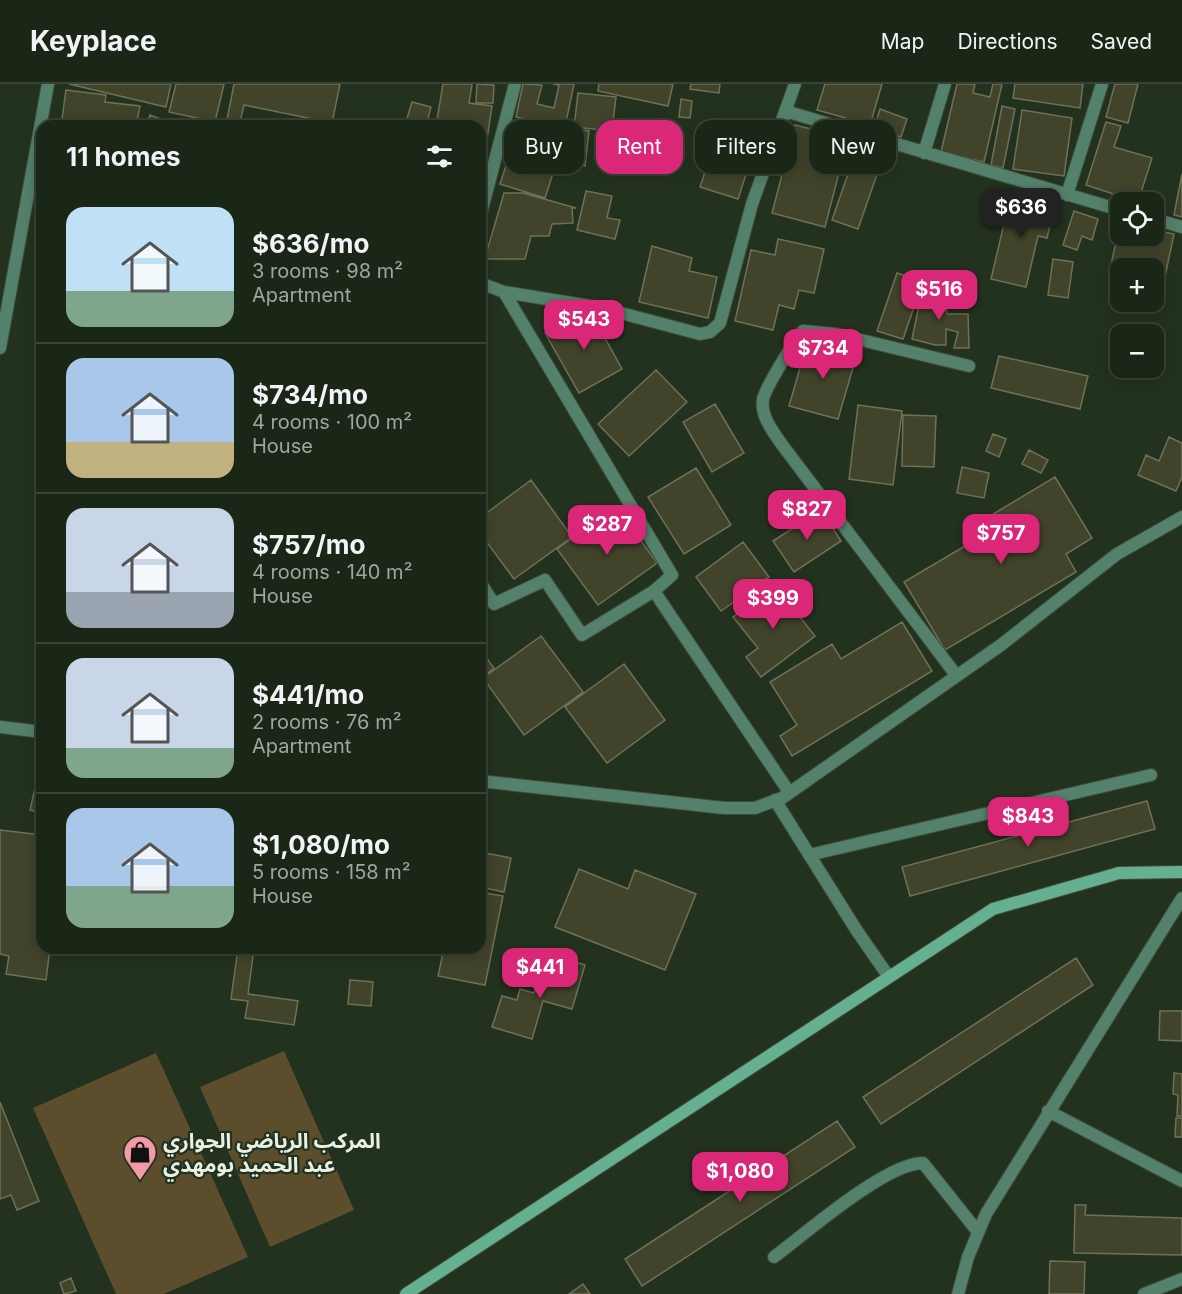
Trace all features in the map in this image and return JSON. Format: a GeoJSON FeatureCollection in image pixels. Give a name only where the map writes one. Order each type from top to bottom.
{"type":"FeatureCollection","features":[{"type":"Feature","properties":{"kind":"main road"},"geometry":{"type":"LineString","coordinates":[[406,1294],[993,909],[1119,873],[1182,872]]}},
{"type":"Feature","properties":{"kind":"street"},"geometry":{"type":"LineString","coordinates":[[44,120],[48,84]]}},
{"type":"Feature","properties":{"kind":"street"},"geometry":{"type":"LineString","coordinates":[[486,194],[515,84]]}},
{"type":"Feature","properties":{"kind":"street"},"geometry":{"type":"LineString","coordinates":[[486,285],[504,292],[602,308],[700,334],[710,332],[720,324],[752,204],[795,84]]}},
{"type":"Feature","properties":{"kind":"street"},"geometry":{"type":"LineString","coordinates":[[924,153],[945,84]]}},
{"type":"Feature","properties":{"kind":"street"},"geometry":{"type":"LineString","coordinates":[[1067,195],[1102,84]]}},
{"type":"Feature","properties":{"kind":"street"},"geometry":{"type":"LineString","coordinates":[[785,111],[1110,207]]}},
{"type":"Feature","properties":{"kind":"street"},"geometry":{"type":"LineString","coordinates":[[0,348],[36,177]]}},
{"type":"Feature","properties":{"kind":"street"},"geometry":{"type":"LineString","coordinates":[[1164,222],[1182,227]]}},
{"type":"Feature","properties":{"kind":"street"},"geometry":{"type":"LineString","coordinates":[[486,591],[494,604],[545,580],[582,635],[654,591],[672,575],[504,292]]}},
{"type":"Feature","properties":{"kind":"street"},"geometry":{"type":"LineString","coordinates":[[956,675],[783,446],[767,422],[763,400],[791,344],[803,330],[836,334],[969,366]]}},
{"type":"Feature","properties":{"kind":"street"},"geometry":{"type":"LineString","coordinates":[[486,782],[724,808],[755,808],[789,792],[1002,645],[1117,554],[1182,517]]}},
{"type":"Feature","properties":{"kind":"street"},"geometry":{"type":"LineString","coordinates":[[654,591],[789,792]]}},
{"type":"Feature","properties":{"kind":"street"},"geometry":{"type":"LineString","coordinates":[[0,727],[36,731]]}},
{"type":"Feature","properties":{"kind":"street"},"geometry":{"type":"LineString","coordinates":[[809,855],[1151,775]]}},
{"type":"Feature","properties":{"kind":"street"},"geometry":{"type":"LineString","coordinates":[[775,800],[889,977]]}},
{"type":"Feature","properties":{"kind":"street"},"geometry":{"type":"LineString","coordinates":[[958,1294],[986,1214],[1182,898]]}},
{"type":"Feature","properties":{"kind":"street"},"geometry":{"type":"LineString","coordinates":[[1048,1111],[1182,1181]]}},
{"type":"Feature","properties":{"kind":"street"},"geometry":{"type":"LineString","coordinates":[[774,1257],[864,1190],[910,1163],[923,1163],[978,1232]]}},
{"type":"Feature","properties":{"kind":"street"},"geometry":{"type":"LineString","coordinates":[[1144,1294],[1182,1279]]}},
{"type":"Feature","properties":{"kind":"shaded area"},"geometry":{"type":"Polygon","coordinates":[[[284,1051],[354,1210],[270,1247],[200,1087],[284,1051]]]}},
{"type":"Feature","properties":{"kind":"shaded area"},"geometry":{"type":"Polygon","coordinates":[[[156,1053],[248,1257],[164,1294],[116,1294],[33,1108],[156,1053]]]}},
{"type":"Feature","properties":{"kind":"building"},"geometry":{"type":"Polygon","coordinates":[[[69,84],[171,84],[166,107],[69,84]]]}},
{"type":"Feature","properties":{"kind":"building"},"geometry":{"type":"Polygon","coordinates":[[[176,84],[224,84],[215,120],[169,112],[176,84]]]}},
{"type":"Feature","properties":{"kind":"building"},"geometry":{"type":"Polygon","coordinates":[[[234,84],[340,84],[333,120],[317,120],[244,105],[240,120],[227,120],[234,84]]]}},
{"type":"Feature","properties":{"kind":"building"},"geometry":{"type":"Polygon","coordinates":[[[443,84],[472,84],[469,103],[492,106],[486,146],[486,120],[437,120],[443,84]]]}},
{"type":"Feature","properties":{"kind":"building"},"geometry":{"type":"Polygon","coordinates":[[[477,84],[494,85],[493,103],[476,103],[477,84]]]}},
{"type":"Feature","properties":{"kind":"building"},"geometry":{"type":"Polygon","coordinates":[[[523,84],[542,85],[537,104],[554,108],[559,85],[553,84],[574,84],[566,120],[531,120],[516,117],[523,84]]]}},
{"type":"Feature","properties":{"kind":"building"},"geometry":{"type":"Polygon","coordinates":[[[599,84],[673,84],[668,106],[598,91],[599,84]]]}},
{"type":"Feature","properties":{"kind":"building"},"geometry":{"type":"Polygon","coordinates":[[[691,84],[720,84],[719,93],[690,89],[691,84]]]}},
{"type":"Feature","properties":{"kind":"building"},"geometry":{"type":"Polygon","coordinates":[[[825,84],[882,84],[871,120],[852,120],[817,110],[825,84]]]}},
{"type":"Feature","properties":{"kind":"building"},"geometry":{"type":"Polygon","coordinates":[[[957,84],[975,84],[973,93],[990,97],[993,84],[1002,84],[984,162],[941,152],[957,84]]]}},
{"type":"Feature","properties":{"kind":"building"},"geometry":{"type":"Polygon","coordinates":[[[1015,84],[1083,84],[1080,108],[1013,98],[1015,84]]]}},
{"type":"Feature","properties":{"kind":"building"},"geometry":{"type":"Polygon","coordinates":[[[1115,84],[1138,84],[1128,123],[1106,117],[1115,84]]]}},
{"type":"Feature","properties":{"kind":"building"},"geometry":{"type":"Polygon","coordinates":[[[66,90],[106,95],[105,102],[140,106],[137,120],[62,120],[66,90]]]}},
{"type":"Feature","properties":{"kind":"building"},"geometry":{"type":"Polygon","coordinates":[[[578,93],[616,97],[613,120],[596,120],[596,129],[584,128],[584,120],[575,120],[578,93]]]}},
{"type":"Feature","properties":{"kind":"building"},"geometry":{"type":"Polygon","coordinates":[[[681,99],[692,101],[690,118],[679,117],[681,99]]]}},
{"type":"Feature","properties":{"kind":"building"},"geometry":{"type":"Polygon","coordinates":[[[412,102],[431,107],[428,120],[407,120],[412,102]]]}},
{"type":"Feature","properties":{"kind":"building"},"geometry":{"type":"Polygon","coordinates":[[[1002,106],[1015,109],[1003,168],[991,165],[1002,106]]]}},
{"type":"Feature","properties":{"kind":"building"},"geometry":{"type":"Polygon","coordinates":[[[880,109],[907,119],[901,137],[896,135],[896,120],[877,120],[880,109]]]}},
{"type":"Feature","properties":{"kind":"building"},"geometry":{"type":"Polygon","coordinates":[[[1022,110],[1072,118],[1064,176],[1013,169],[1022,110]]]}},
{"type":"Feature","properties":{"kind":"building"},"geometry":{"type":"Polygon","coordinates":[[[150,115],[163,120],[148,120],[150,115]]]}},
{"type":"Feature","properties":{"kind":"building"},"geometry":{"type":"Polygon","coordinates":[[[1106,122],[1121,126],[1114,147],[1152,158],[1141,192],[1110,193],[1086,185],[1106,122]]]}},
{"type":"Feature","properties":{"kind":"building"},"geometry":{"type":"Polygon","coordinates":[[[797,125],[809,128],[809,174],[839,174],[825,227],[772,213],[782,174],[797,174],[797,125]]]}},
{"type":"Feature","properties":{"kind":"building"},"geometry":{"type":"Polygon","coordinates":[[[584,130],[589,131],[584,166],[584,130]]]}},
{"type":"Feature","properties":{"kind":"building"},"geometry":{"type":"Polygon","coordinates":[[[504,172],[504,174],[553,174],[545,198],[500,184],[504,172]]]}},
{"type":"Feature","properties":{"kind":"building"},"geometry":{"type":"Polygon","coordinates":[[[704,174],[746,174],[738,199],[700,187],[704,174]]]}},
{"type":"Feature","properties":{"kind":"building"},"geometry":{"type":"Polygon","coordinates":[[[848,174],[877,174],[858,229],[832,220],[848,174]]]}},
{"type":"Feature","properties":{"kind":"building"},"geometry":{"type":"Polygon","coordinates":[[[1182,174],[1182,217],[1174,215],[1182,174]]]}},
{"type":"Feature","properties":{"kind":"building"},"geometry":{"type":"Polygon","coordinates":[[[586,191],[612,196],[607,218],[620,220],[615,239],[577,230],[586,191]]]}},
{"type":"Feature","properties":{"kind":"building"},"geometry":{"type":"Polygon","coordinates":[[[504,193],[523,193],[576,208],[572,208],[573,223],[552,224],[549,236],[531,236],[525,259],[487,259],[487,251],[504,193]]]}},
{"type":"Feature","properties":{"kind":"building"},"geometry":{"type":"Polygon","coordinates":[[[1011,194],[1055,204],[1047,238],[1038,236],[1026,287],[991,279],[1011,194]]]}},
{"type":"Feature","properties":{"kind":"building"},"geometry":{"type":"Polygon","coordinates":[[[1074,211],[1098,219],[1092,240],[1082,236],[1077,250],[1063,245],[1074,211]]]}},
{"type":"Feature","properties":{"kind":"building"},"geometry":{"type":"Polygon","coordinates":[[[1164,232],[1174,234],[1164,281],[1164,258],[1112,258],[1115,246],[1164,246],[1164,232]]]}},
{"type":"Feature","properties":{"kind":"building"},"geometry":{"type":"Polygon","coordinates":[[[778,239],[824,249],[814,293],[799,290],[794,309],[779,305],[773,330],[735,321],[751,250],[775,255],[778,239]]]}},
{"type":"Feature","properties":{"kind":"building"},"geometry":{"type":"Polygon","coordinates":[[[652,246],[692,258],[689,271],[717,277],[708,318],[639,302],[652,246]]]}},
{"type":"Feature","properties":{"kind":"building"},"geometry":{"type":"Polygon","coordinates":[[[1053,259],[1073,262],[1068,298],[1048,295],[1053,259]]]}},
{"type":"Feature","properties":{"kind":"building"},"geometry":{"type":"Polygon","coordinates":[[[897,273],[923,281],[903,339],[877,331],[897,273]]]}},
{"type":"Feature","properties":{"kind":"building"},"geometry":{"type":"Polygon","coordinates":[[[923,286],[946,293],[947,314],[968,314],[969,348],[954,348],[958,332],[946,329],[946,345],[935,345],[912,339],[923,286]]]}},
{"type":"Feature","properties":{"kind":"building"},"geometry":{"type":"Polygon","coordinates":[[[589,309],[622,369],[579,393],[545,333],[589,309]]]}},
{"type":"Feature","properties":{"kind":"building"},"geometry":{"type":"Polygon","coordinates":[[[808,340],[857,354],[838,419],[789,406],[808,340]]]}},
{"type":"Feature","properties":{"kind":"building"},"geometry":{"type":"Polygon","coordinates":[[[999,356],[1088,376],[1080,409],[991,388],[999,356]]]}},
{"type":"Feature","properties":{"kind":"building"},"geometry":{"type":"Polygon","coordinates":[[[656,370],[687,402],[629,456],[598,424],[656,370]]]}},
{"type":"Feature","properties":{"kind":"building"},"geometry":{"type":"Polygon","coordinates":[[[715,404],[744,453],[712,472],[683,422],[715,404]]]}},
{"type":"Feature","properties":{"kind":"building"},"geometry":{"type":"Polygon","coordinates":[[[858,405],[902,411],[893,485],[849,479],[858,405]]]}},
{"type":"Feature","properties":{"kind":"building"},"geometry":{"type":"Polygon","coordinates":[[[903,415],[936,416],[934,467],[902,466],[903,415]]]}},
{"type":"Feature","properties":{"kind":"building"},"geometry":{"type":"Polygon","coordinates":[[[993,434],[1006,439],[999,457],[986,451],[993,434]]]}},
{"type":"Feature","properties":{"kind":"building"},"geometry":{"type":"Polygon","coordinates":[[[1169,437],[1182,443],[1182,477],[1176,491],[1138,475],[1146,455],[1159,461],[1169,437]]]}},
{"type":"Feature","properties":{"kind":"building"},"geometry":{"type":"Polygon","coordinates":[[[1029,450],[1048,460],[1041,473],[1022,464],[1029,450]]]}},
{"type":"Feature","properties":{"kind":"building"},"geometry":{"type":"Polygon","coordinates":[[[962,467],[989,473],[984,498],[957,493],[962,467]]]}},
{"type":"Feature","properties":{"kind":"building"},"geometry":{"type":"Polygon","coordinates":[[[696,468],[731,525],[684,554],[648,497],[696,468]]]}},
{"type":"Feature","properties":{"kind":"building"},"geometry":{"type":"Polygon","coordinates":[[[1055,477],[1092,538],[1066,554],[1076,572],[945,650],[904,582],[982,536],[975,525],[1055,477]]]}},
{"type":"Feature","properties":{"kind":"building"},"geometry":{"type":"Polygon","coordinates":[[[531,480],[572,537],[514,579],[486,541],[486,514],[531,480]]]}},
{"type":"Feature","properties":{"kind":"building"},"geometry":{"type":"Polygon","coordinates":[[[616,506],[657,563],[598,605],[557,549],[616,506]]]}},
{"type":"Feature","properties":{"kind":"building"},"geometry":{"type":"Polygon","coordinates":[[[821,510],[841,541],[794,572],[773,541],[821,510]]]}},
{"type":"Feature","properties":{"kind":"building"},"geometry":{"type":"Polygon","coordinates":[[[743,542],[769,577],[721,611],[696,577],[743,542]]]}},
{"type":"Feature","properties":{"kind":"building"},"geometry":{"type":"Polygon","coordinates":[[[775,585],[815,636],[761,677],[746,657],[758,648],[733,617],[775,585]]]}},
{"type":"Feature","properties":{"kind":"building"},"geometry":{"type":"Polygon","coordinates":[[[902,622],[932,671],[792,756],[780,736],[797,725],[770,682],[832,644],[841,659],[902,622]]]}},
{"type":"Feature","properties":{"kind":"building"},"geometry":{"type":"Polygon","coordinates":[[[541,636],[583,692],[524,735],[486,682],[486,676],[541,636]]]}},
{"type":"Feature","properties":{"kind":"building"},"geometry":{"type":"Polygon","coordinates":[[[486,657],[494,668],[486,674],[486,657]]]}},
{"type":"Feature","properties":{"kind":"building"},"geometry":{"type":"Polygon","coordinates":[[[624,664],[665,720],[607,763],[565,707],[624,664]]]}},
{"type":"Feature","properties":{"kind":"building"},"geometry":{"type":"Polygon","coordinates":[[[36,784],[36,812],[30,810],[36,784]]]}},
{"type":"Feature","properties":{"kind":"building"},"geometry":{"type":"Polygon","coordinates":[[[1147,801],[1155,829],[910,896],[902,867],[1147,801]]]}},
{"type":"Feature","properties":{"kind":"building"},"geometry":{"type":"Polygon","coordinates":[[[0,830],[36,834],[36,954],[49,954],[46,980],[6,974],[9,956],[0,954],[0,830]]]}},
{"type":"Feature","properties":{"kind":"building"},"geometry":{"type":"Polygon","coordinates":[[[486,853],[511,858],[504,892],[486,888],[486,853]]]}},
{"type":"Feature","properties":{"kind":"building"},"geometry":{"type":"Polygon","coordinates":[[[579,869],[628,889],[635,870],[696,894],[665,970],[555,927],[579,869]]]}},
{"type":"Feature","properties":{"kind":"building"},"geometry":{"type":"Polygon","coordinates":[[[486,893],[503,896],[485,985],[438,976],[443,954],[486,954],[486,893]]]}},
{"type":"Feature","properties":{"kind":"building"},"geometry":{"type":"Polygon","coordinates":[[[237,954],[253,954],[248,994],[298,1001],[294,1025],[245,1018],[248,1001],[231,999],[237,954]]]}},
{"type":"Feature","properties":{"kind":"building"},"geometry":{"type":"Polygon","coordinates":[[[561,957],[585,965],[572,1009],[543,1001],[532,1039],[492,1027],[502,996],[517,1000],[520,989],[534,993],[542,966],[557,970],[561,957]]]}},
{"type":"Feature","properties":{"kind":"building"},"geometry":{"type":"Polygon","coordinates":[[[1076,958],[1093,985],[881,1124],[863,1097],[1076,958]]]}},
{"type":"Feature","properties":{"kind":"building"},"geometry":{"type":"Polygon","coordinates":[[[350,980],[373,982],[371,1006],[348,1004],[350,980]]]}},
{"type":"Feature","properties":{"kind":"building"},"geometry":{"type":"Polygon","coordinates":[[[1160,1011],[1182,1011],[1182,1041],[1159,1040],[1160,1011]]]}},
{"type":"Feature","properties":{"kind":"building"},"geometry":{"type":"Polygon","coordinates":[[[1174,1073],[1182,1074],[1182,1116],[1177,1116],[1178,1095],[1173,1094],[1174,1073]]]}},
{"type":"Feature","properties":{"kind":"building"},"geometry":{"type":"Polygon","coordinates":[[[0,1102],[39,1201],[17,1210],[11,1195],[0,1199],[0,1102]]]}},
{"type":"Feature","properties":{"kind":"building"},"geometry":{"type":"Polygon","coordinates":[[[1176,1118],[1182,1118],[1182,1137],[1175,1137],[1176,1118]]]}},
{"type":"Feature","properties":{"kind":"building"},"geometry":{"type":"Polygon","coordinates":[[[837,1121],[855,1147],[642,1286],[625,1259],[837,1121]]]}},
{"type":"Feature","properties":{"kind":"building"},"geometry":{"type":"Polygon","coordinates":[[[1075,1205],[1086,1205],[1085,1215],[1182,1218],[1182,1255],[1074,1253],[1075,1205]]]}},
{"type":"Feature","properties":{"kind":"building"},"geometry":{"type":"Polygon","coordinates":[[[1050,1261],[1085,1262],[1084,1294],[1049,1294],[1050,1261]]]}},
{"type":"Feature","properties":{"kind":"building"},"geometry":{"type":"Polygon","coordinates":[[[71,1278],[76,1291],[64,1294],[60,1283],[71,1278]]]}},
{"type":"Feature","properties":{"kind":"building"},"geometry":{"type":"Polygon","coordinates":[[[583,1284],[590,1294],[569,1294],[583,1284]]]}},
{"type":"Feature","properties":{"kind":"place","name":"المركب الرياضي الجواري عبد الحميد بومهدي"},"geometry":{"type":"Point","coordinates":[140,1181]}}]}
